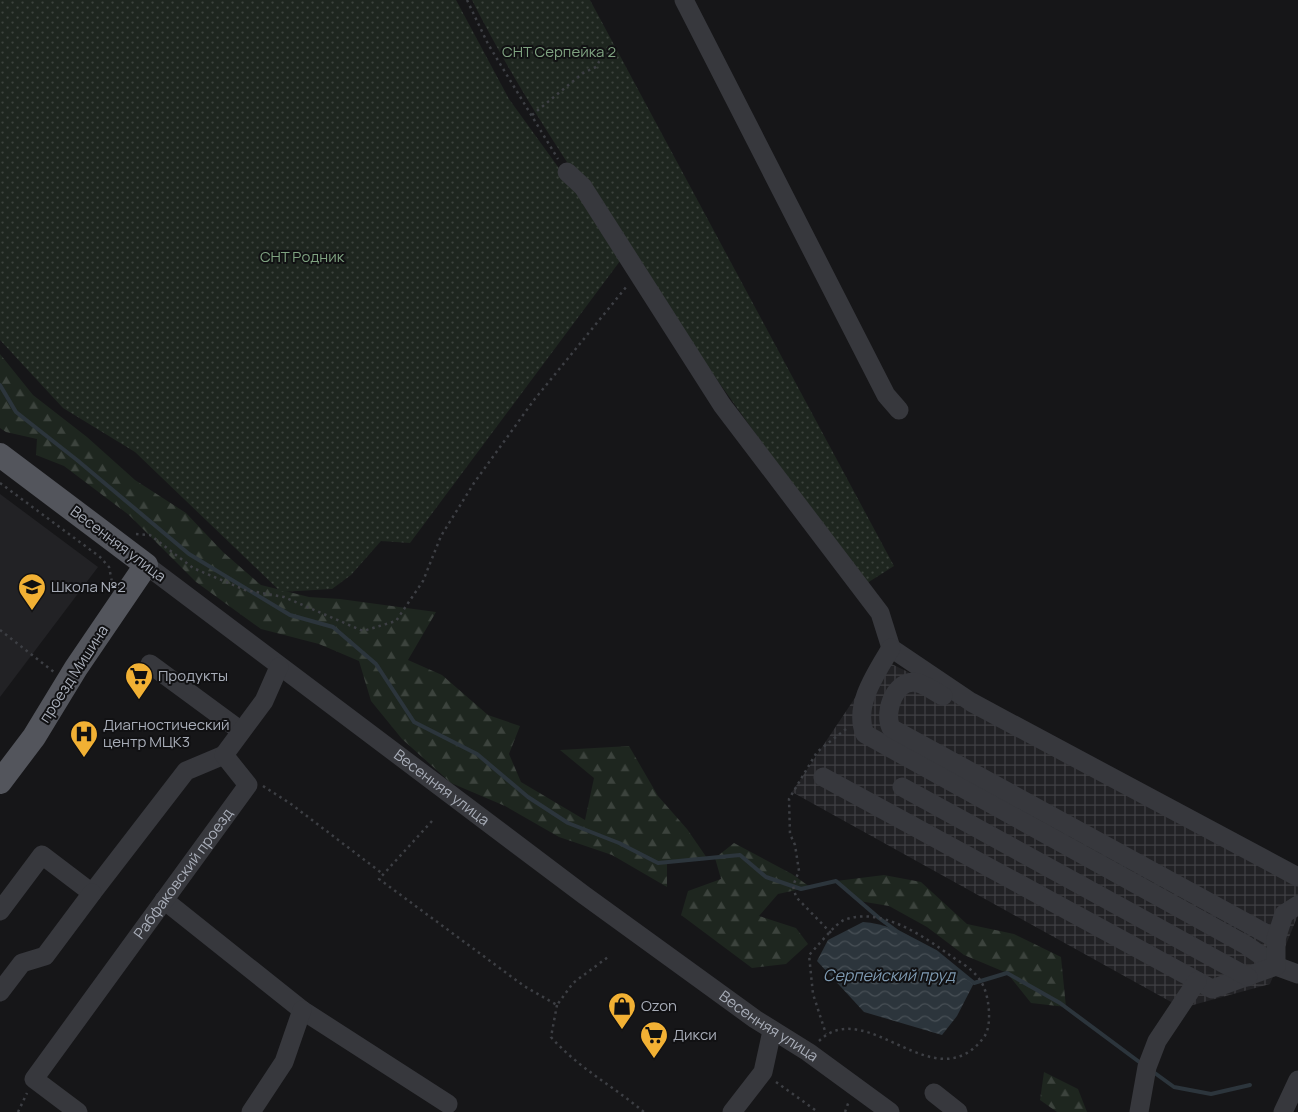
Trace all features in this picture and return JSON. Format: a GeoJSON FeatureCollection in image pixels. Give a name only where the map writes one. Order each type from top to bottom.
{"type":"FeatureCollection","features":[{"type":"Feature","properties":{"kind":"main road","name":"Весенняя улица"},"geometry":{"type":"LineString","coordinates":[[0,455],[146,565]]}},
{"type":"Feature","properties":{"kind":"main road","name":"проезд Мишина"},"geometry":{"type":"LineString","coordinates":[[0,782],[34,737],[67,682],[146,565]]}},
{"type":"Feature","properties":{"kind":"street"},"geometry":{"type":"LineString","coordinates":[[684,0],[886,395],[899,410]]}},
{"type":"Feature","properties":{"kind":"street"},"geometry":{"type":"LineString","coordinates":[[567,172],[583,187],[722,405],[880,614],[891,648],[971,702],[1298,877]]}},
{"type":"Feature","properties":{"kind":"street","name":"Весенняя улица"},"geometry":{"type":"LineString","coordinates":[[146,565],[279,668],[584,895],[772,1031],[808,1052],[890,1112]]}},
{"type":"Feature","properties":{"kind":"street"},"geometry":{"type":"LineString","coordinates":[[891,648],[879,668],[861,711],[860,724],[865,734],[1246,945],[1276,966],[1298,974]]}},
{"type":"Feature","properties":{"kind":"street"},"geometry":{"type":"LineString","coordinates":[[150,664],[241,731]]}},
{"type":"Feature","properties":{"kind":"street"},"geometry":{"type":"LineString","coordinates":[[0,992],[22,963],[45,956],[186,771],[224,755],[264,701],[279,668]]}},
{"type":"Feature","properties":{"kind":"street"},"geometry":{"type":"LineString","coordinates":[[971,702],[944,696],[917,682],[908,683],[897,690],[888,708],[887,719],[891,728],[1276,939]]}},
{"type":"Feature","properties":{"kind":"street","name":"Рабфаковский проезд"},"geometry":{"type":"LineString","coordinates":[[34,1079],[248,785],[224,755]]}},
{"type":"Feature","properties":{"kind":"street"},"geometry":{"type":"LineString","coordinates":[[823,777],[1212,989],[1276,966]]}},
{"type":"Feature","properties":{"kind":"street"},"geometry":{"type":"LineString","coordinates":[[902,787],[1248,977]]}},
{"type":"Feature","properties":{"kind":"street"},"geometry":{"type":"LineString","coordinates":[[0,911],[42,855],[92,893]]}},
{"type":"Feature","properties":{"kind":"street"},"geometry":{"type":"LineString","coordinates":[[164,900],[302,1010],[448,1104]]}},
{"type":"Feature","properties":{"kind":"street"},"geometry":{"type":"LineString","coordinates":[[1276,966],[1276,939],[1284,914],[1298,905]]}},
{"type":"Feature","properties":{"kind":"street"},"geometry":{"type":"LineString","coordinates":[[1139,1112],[1148,1067],[1158,1041],[1197,981]]}},
{"type":"Feature","properties":{"kind":"street"},"geometry":{"type":"LineString","coordinates":[[251,1112],[284,1062],[302,1010]]}},
{"type":"Feature","properties":{"kind":"street"},"geometry":{"type":"LineString","coordinates":[[732,1112],[763,1072],[772,1031]]}},
{"type":"Feature","properties":{"kind":"street"},"geometry":{"type":"LineString","coordinates":[[34,1079],[78,1112]]}},
{"type":"Feature","properties":{"kind":"street"},"geometry":{"type":"LineString","coordinates":[[1283,1112],[1298,1080]]}},
{"type":"Feature","properties":{"kind":"street"},"geometry":{"type":"LineString","coordinates":[[934,1093],[958,1112]]}},
{"type":"Feature","properties":{"kind":"path"},"geometry":{"type":"LineString","coordinates":[[467,0],[488,44],[567,172]]}},
{"type":"Feature","properties":{"kind":"path"},"geometry":{"type":"LineString","coordinates":[[532,115],[583,73],[596,67],[600,58],[608,52],[617,52]]}},
{"type":"Feature","properties":{"kind":"path"},"geometry":{"type":"LineString","coordinates":[[132,535],[141,532],[150,535],[193,568],[245,590],[284,597],[363,631],[396,622],[423,581],[441,536],[474,483],[534,400],[638,273]]}},
{"type":"Feature","properties":{"kind":"path"},"geometry":{"type":"LineString","coordinates":[[0,483],[100,557],[109,567],[113,587]]}},
{"type":"Feature","properties":{"kind":"path"},"geometry":{"type":"LineString","coordinates":[[0,630],[67,682]]}},
{"type":"Feature","properties":{"kind":"path"},"geometry":{"type":"LineString","coordinates":[[831,933],[796,897],[793,886],[799,871],[795,845],[790,834],[789,799],[817,752],[844,731],[861,711]]}},
{"type":"Feature","properties":{"kind":"path"},"geometry":{"type":"LineString","coordinates":[[258,783],[291,804],[383,874]]}},
{"type":"Feature","properties":{"kind":"path"},"geometry":{"type":"LineString","coordinates":[[432,821],[379,878],[524,986],[557,1005]]}},
{"type":"Feature","properties":{"kind":"path"},"geometry":{"type":"LineString","coordinates":[[808,1052],[826,1034],[856,1028],[933,1058],[950,1060],[966,1055],[985,1036],[990,1015],[981,981],[972,971],[918,932],[879,918],[866,917],[843,921],[809,955],[812,994],[826,1034]]}},
{"type":"Feature","properties":{"kind":"path"},"geometry":{"type":"LineString","coordinates":[[608,957],[573,983],[557,1005],[550,1037],[567,1056],[644,1112]]}},
{"type":"Feature","properties":{"kind":"path"},"geometry":{"type":"LineString","coordinates":[[763,1072],[818,1112]]}},
{"type":"Feature","properties":{"kind":"path"},"geometry":{"type":"LineString","coordinates":[[18,1112],[34,1079]]}},
{"type":"Feature","properties":{"kind":"shaded area","name":"Школа №2"},"geometry":{"type":"Polygon","coordinates":[[[0,494],[98,567],[0,697],[0,494]]]}},
{"type":"Feature","properties":{"kind":"shaded area"},"geometry":{"type":"Polygon","coordinates":[[[881,659],[971,702],[1298,881],[1298,915],[1270,984],[1182,1008],[792,792],[881,659]]]}},
{"type":"Feature","properties":{"kind":"green space","name":"СНТ Родник"},"geometry":{"type":"Polygon","coordinates":[[[0,0],[456,0],[509,99],[623,257],[410,543],[381,541],[351,575],[332,589],[281,592],[135,452],[63,408],[0,340],[0,0]]]}},
{"type":"Feature","properties":{"kind":"green space","name":"СНТ Серпейка 2"},"geometry":{"type":"Polygon","coordinates":[[[472,0],[590,0],[894,566],[864,585],[692,345],[592,200],[509,69],[472,0]]]}},
{"type":"Feature","properties":{"kind":"green space"},"geometry":{"type":"Polygon","coordinates":[[[0,354],[33,395],[87,437],[135,480],[186,513],[223,552],[261,585],[309,597],[340,599],[436,612],[408,660],[442,675],[488,715],[520,726],[509,754],[521,782],[585,820],[594,778],[560,750],[629,746],[658,796],[687,829],[707,858],[667,862],[667,887],[612,855],[559,837],[505,806],[451,783],[402,739],[371,701],[359,661],[319,644],[261,629],[196,582],[129,515],[64,466],[36,455],[37,439],[6,432],[0,428],[0,354]]]}},
{"type":"Feature","properties":{"kind":"green space"},"geometry":{"type":"Polygon","coordinates":[[[734,843],[792,874],[810,887],[778,894],[759,916],[796,928],[808,944],[786,964],[752,968],[681,915],[688,891],[721,879],[715,858],[734,843]]]}},
{"type":"Feature","properties":{"kind":"green space"},"geometry":{"type":"Polygon","coordinates":[[[884,875],[921,882],[967,924],[1014,934],[1061,957],[1066,1007],[1031,1003],[1007,973],[964,955],[927,927],[889,906],[859,901],[836,881],[884,875]]]}},
{"type":"Feature","properties":{"kind":"green space"},"geometry":{"type":"Polygon","coordinates":[[[1044,1072],[1078,1089],[1087,1112],[1057,1112],[1040,1100],[1044,1072]]]}},
{"type":"Feature","properties":{"kind":"water","name":"Серпейский пруд"},"geometry":{"type":"Polygon","coordinates":[[[863,922],[878,924],[908,936],[936,953],[974,983],[957,1016],[942,1035],[864,1012],[817,961],[828,940],[863,922]]]}},
{"type":"Feature","properties":{"kind":"waterway"},"geometry":{"type":"LineString","coordinates":[[0,385],[16,412],[77,460],[189,554],[290,615],[333,627],[376,664],[414,722],[477,754],[528,797],[568,823],[619,843],[658,863],[740,855],[766,877],[801,889],[836,881],[879,918],[898,932],[936,952],[974,983],[1007,973],[1060,1003],[1142,1064]]}},
{"type":"Feature","properties":{"kind":"waterway"},"geometry":{"type":"LineString","coordinates":[[1152,1071],[1174,1087],[1211,1094],[1250,1085]]}},
{"type":"Feature","properties":{"kind":"place","name":"Школа №2"},"geometry":{"type":"Point","coordinates":[32,611]}},
{"type":"Feature","properties":{"kind":"place","name":"Продукты"},"geometry":{"type":"Point","coordinates":[139,700]}},
{"type":"Feature","properties":{"kind":"place","name":"Диагностический центр МЦК3"},"geometry":{"type":"Point","coordinates":[84,758]}},
{"type":"Feature","properties":{"kind":"place","name":"Ozon"},"geometry":{"type":"Point","coordinates":[622,1030]}},
{"type":"Feature","properties":{"kind":"place","name":"Дикси"},"geometry":{"type":"Point","coordinates":[654,1059]}}]}
